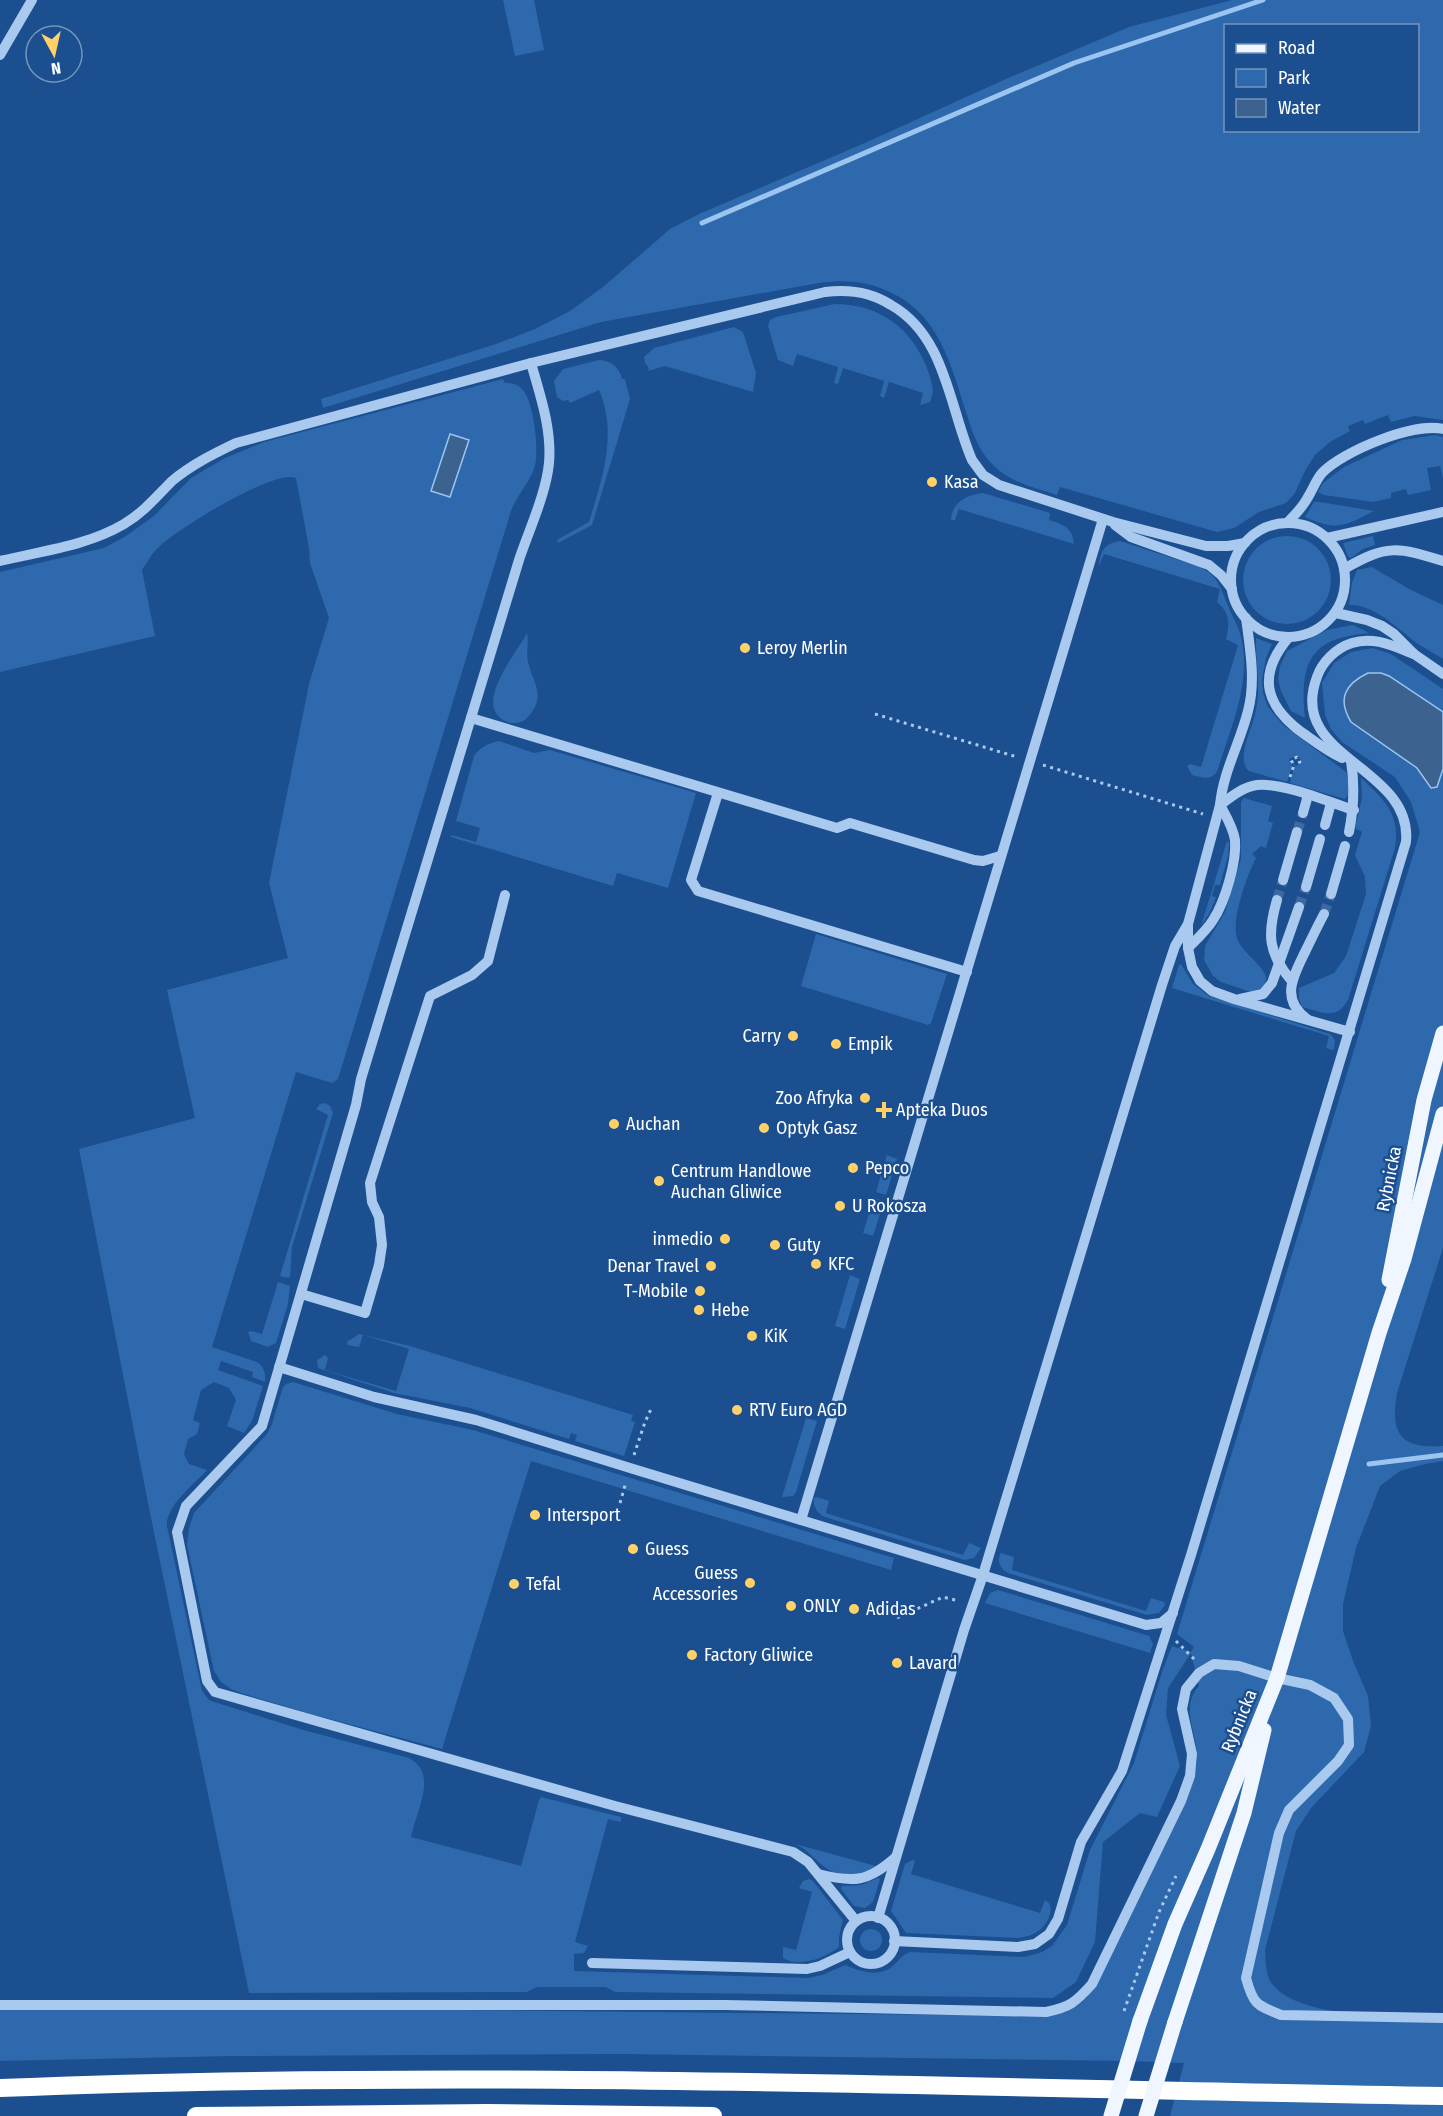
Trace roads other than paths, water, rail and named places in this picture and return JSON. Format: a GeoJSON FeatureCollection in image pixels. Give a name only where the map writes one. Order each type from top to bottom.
{"type":"FeatureCollection","features":[{"type":"Feature","properties":{"kind":"highway"},"geometry":{"type":"LineString","coordinates":[[0,2088],[304,2080],[511,2080],[1443,2096]]}},
{"type":"Feature","properties":{"kind":"highway"},"geometry":{"type":"LineString","coordinates":[[196,2116],[474,2113],[713,2116]]}},
{"type":"Feature","properties":{"kind":"main road","name":"Rybnicka"},"geometry":{"type":"LineString","coordinates":[[1379,1333],[1424,1100],[1443,1033]]}},
{"type":"Feature","properties":{"kind":"main road","name":"Rybnicka"},"geometry":{"type":"LineString","coordinates":[[1111,2116],[1140,2021],[1175,1924],[1277,1678],[1379,1333],[1404,1259],[1443,1114]]}},
{"type":"Feature","properties":{"kind":"main road"},"geometry":{"type":"LineString","coordinates":[[1146,2116],[1244,1813],[1277,1678]]}},
{"type":"Feature","properties":{"kind":"street"},"geometry":{"type":"LineString","coordinates":[[0,55],[32,0]]}},
{"type":"Feature","properties":{"kind":"street"},"geometry":{"type":"LineString","coordinates":[[0,561],[78,543],[104,534],[149,506],[172,481],[201,460],[236,443],[531,363],[825,292],[844,290],[866,294],[897,308],[923,332],[939,363],[968,450],[983,475],[999,485],[1108,521],[1206,546],[1245,543]]}},
{"type":"Feature","properties":{"kind":"street"},"geometry":{"type":"LineString","coordinates":[[531,363],[543,405],[548,435],[549,462],[545,482],[360,1079],[356,1105],[262,1426],[186,1506],[177,1532],[207,1681],[215,1692],[615,1806],[793,1852],[808,1862],[856,1922]]}},
{"type":"Feature","properties":{"kind":"street"},"geometry":{"type":"LineString","coordinates":[[1287,523],[1308,499],[1318,478],[1336,461],[1400,433],[1423,428],[1443,429]]}},
{"type":"Feature","properties":{"kind":"street"},"geometry":{"type":"LineString","coordinates":[[1327,538],[1443,512]]}},
{"type":"Feature","properties":{"kind":"street"},"geometry":{"type":"LineString","coordinates":[[1108,521],[1131,537],[1209,565],[1232,589],[1237,604],[1246,618],[1258,628],[1273,635],[1289,637],[1313,631],[1336,613],[1345,585],[1344,568],[1338,552],[1327,538],[1316,530],[1302,524],[1271,525],[1257,532],[1245,543],[1236,557],[1232,589]]}},
{"type":"Feature","properties":{"kind":"street"},"geometry":{"type":"LineString","coordinates":[[801,1520],[995,880],[1029,760],[1108,521]]}},
{"type":"Feature","properties":{"kind":"street"},"geometry":{"type":"LineString","coordinates":[[1344,568],[1369,555],[1388,549],[1401,549],[1443,561]]}},
{"type":"Feature","properties":{"kind":"street"},"geometry":{"type":"LineString","coordinates":[[1336,613],[1382,626],[1394,634],[1414,654],[1443,674]]}},
{"type":"Feature","properties":{"kind":"street"},"geometry":{"type":"LineString","coordinates":[[1246,618],[1251,660],[1250,698],[1222,790],[1188,924],[1188,948],[1192,967],[1200,981],[1212,991],[1350,1032]]}},
{"type":"Feature","properties":{"kind":"street"},"geometry":{"type":"LineString","coordinates":[[1289,637],[1278,651],[1269,670],[1269,690],[1273,702],[1283,718],[1292,726],[1329,752],[1351,761]]}},
{"type":"Feature","properties":{"kind":"street"},"geometry":{"type":"LineString","coordinates":[[894,1941],[1018,1947],[1035,1944],[1049,1934],[1058,1919],[1081,1842],[1122,1771],[1173,1613],[1350,1032],[1407,835],[1404,817],[1395,799],[1379,782],[1327,739],[1316,722],[1313,693],[1319,672],[1344,646],[1362,641],[1386,642],[1414,654]]}},
{"type":"Feature","properties":{"kind":"street"},"geometry":{"type":"LineString","coordinates":[[471,718],[837,828],[850,823],[975,860],[983,861],[1000,856]]}},
{"type":"Feature","properties":{"kind":"street"},"geometry":{"type":"LineString","coordinates":[[1349,832],[1353,810],[1354,779],[1351,761]]}},
{"type":"Feature","properties":{"kind":"street"},"geometry":{"type":"LineString","coordinates":[[1220,805],[1235,794],[1255,785],[1275,785],[1353,810]]}},
{"type":"Feature","properties":{"kind":"street"},"geometry":{"type":"LineString","coordinates":[[718,793],[692,879],[698,891],[967,972]]}},
{"type":"Feature","properties":{"kind":"street"},"geometry":{"type":"LineString","coordinates":[[1303,813],[1308,795]]}},
{"type":"Feature","properties":{"kind":"street"},"geometry":{"type":"LineString","coordinates":[[1325,825],[1331,803]]}},
{"type":"Feature","properties":{"kind":"street"},"geometry":{"type":"LineString","coordinates":[[1188,948],[1207,929],[1218,912],[1233,862],[1235,848],[1233,833],[1220,805]]}},
{"type":"Feature","properties":{"kind":"street"},"geometry":{"type":"LineString","coordinates":[[1283,880],[1297,832]]}},
{"type":"Feature","properties":{"kind":"street"},"geometry":{"type":"LineString","coordinates":[[1306,887],[1320,839]]}},
{"type":"Feature","properties":{"kind":"street"},"geometry":{"type":"LineString","coordinates":[[1331,894],[1345,846]]}},
{"type":"Feature","properties":{"kind":"street"},"geometry":{"type":"LineString","coordinates":[[301,1294],[365,1312],[382,1245],[370,1183],[430,996],[472,975],[488,961],[505,894]]}},
{"type":"Feature","properties":{"kind":"street"},"geometry":{"type":"LineString","coordinates":[[1277,900],[1272,916],[1270,941],[1279,965],[1291,980]]}},
{"type":"Feature","properties":{"kind":"street"},"geometry":{"type":"LineString","coordinates":[[1234,999],[1263,994],[1272,983],[1299,907]]}},
{"type":"Feature","properties":{"kind":"street"},"geometry":{"type":"LineString","coordinates":[[1310,1021],[1294,1006],[1291,996],[1291,980],[1324,914]]}},
{"type":"Feature","properties":{"kind":"street"},"geometry":{"type":"LineString","coordinates":[[878,1918],[1162,985],[1175,946],[1188,924]]}},
{"type":"Feature","properties":{"kind":"street"},"geometry":{"type":"LineString","coordinates":[[279,1367],[374,1397],[476,1420],[1146,1625],[1161,1623],[1173,1613]]}},
{"type":"Feature","properties":{"kind":"street"},"geometry":{"type":"LineString","coordinates":[[0,2005],[724,2005],[1046,2012],[1067,2007],[1092,1984],[1181,1801],[1190,1776],[1192,1754],[1182,1709],[1186,1689],[1199,1673],[1214,1664],[1239,1666],[1310,1685],[1334,1698],[1348,1719],[1349,1744],[1338,1761],[1289,1810],[1279,1833],[1245,1978],[1251,1998],[1263,2008],[1281,2015],[1443,2018]]}},
{"type":"Feature","properties":{"kind":"street"},"geometry":{"type":"LineString","coordinates":[[818,1874],[844,1880],[860,1879],[877,1872],[896,1857]]}},
{"type":"Feature","properties":{"kind":"street"},"geometry":{"type":"LineString","coordinates":[[867,1917],[878,1918],[890,1927],[894,1941],[889,1955],[876,1964],[861,1962],[850,1952],[847,1945],[848,1932],[856,1922],[867,1917]]}},
{"type":"Feature","properties":{"kind":"street"},"geometry":{"type":"LineString","coordinates":[[592,1963],[807,1969],[820,1966],[850,1952]]}},
{"type":"Feature","properties":{"kind":"water"},"geometry":{"type":"Polygon","coordinates":[[[450,434],[469,440],[450,497],[431,491],[450,434]]]}},
{"type":"Feature","properties":{"kind":"water"},"geometry":{"type":"Polygon","coordinates":[[[1368,673],[1381,673],[1389,676],[1443,712],[1443,769],[1437,787],[1431,788],[1417,768],[1351,722],[1345,706],[1346,693],[1354,682],[1368,673]]]}},
{"type":"Feature","properties":{"kind":"waterway"},"geometry":{"type":"LineString","coordinates":[[702,223],[1074,63],[1263,0]]}},
{"type":"Feature","properties":{"kind":"waterway"},"geometry":{"type":"LineString","coordinates":[[1369,1464],[1443,1455]]}},
{"type":"Feature","properties":{"kind":"tunnel"},"geometry":{"type":"LineString","coordinates":[[1297,832],[1303,813]]}},
{"type":"Feature","properties":{"kind":"tunnel"},"geometry":{"type":"LineString","coordinates":[[1277,900],[1283,880]]}},
{"type":"Feature","properties":{"kind":"tunnel"},"geometry":{"type":"LineString","coordinates":[[1299,907],[1306,887]]}},
{"type":"Feature","properties":{"kind":"tunnel"},"geometry":{"type":"LineString","coordinates":[[1324,914],[1331,894]]}},
{"type":"Feature","properties":{"kind":"place","name":"Kasa"},"geometry":{"type":"Point","coordinates":[932,482]}},
{"type":"Feature","properties":{"kind":"place","name":"Leroy Merlin"},"geometry":{"type":"Point","coordinates":[745,648]}},
{"type":"Feature","properties":{"kind":"place","name":"Carry"},"geometry":{"type":"Point","coordinates":[793,1036]}},
{"type":"Feature","properties":{"kind":"place","name":"Empik"},"geometry":{"type":"Point","coordinates":[836,1044]}},
{"type":"Feature","properties":{"kind":"place","name":"Zoo Afryka"},"geometry":{"type":"Point","coordinates":[865,1098]}},
{"type":"Feature","properties":{"kind":"place","name":"Apteka Duos"},"geometry":{"type":"Point","coordinates":[884,1110]}},
{"type":"Feature","properties":{"kind":"place","name":"Auchan"},"geometry":{"type":"Point","coordinates":[614,1124]}},
{"type":"Feature","properties":{"kind":"place","name":"Optyk Gasz"},"geometry":{"type":"Point","coordinates":[764,1128]}},
{"type":"Feature","properties":{"kind":"place","name":"Pepco"},"geometry":{"type":"Point","coordinates":[853,1168]}},
{"type":"Feature","properties":{"kind":"place","name":"Centrum Handlowe Auchan Gliwice"},"geometry":{"type":"Point","coordinates":[659,1181]}},
{"type":"Feature","properties":{"kind":"place","name":"U Rokosza"},"geometry":{"type":"Point","coordinates":[840,1206]}},
{"type":"Feature","properties":{"kind":"place","name":"inmedio"},"geometry":{"type":"Point","coordinates":[725,1239]}},
{"type":"Feature","properties":{"kind":"place","name":"Guty"},"geometry":{"type":"Point","coordinates":[775,1245]}},
{"type":"Feature","properties":{"kind":"place","name":"KFC"},"geometry":{"type":"Point","coordinates":[816,1264]}},
{"type":"Feature","properties":{"kind":"place","name":"Denar Travel"},"geometry":{"type":"Point","coordinates":[711,1266]}},
{"type":"Feature","properties":{"kind":"place","name":"T-Mobile"},"geometry":{"type":"Point","coordinates":[700,1291]}},
{"type":"Feature","properties":{"kind":"place","name":"Hebe"},"geometry":{"type":"Point","coordinates":[699,1310]}},
{"type":"Feature","properties":{"kind":"place","name":"KiK"},"geometry":{"type":"Point","coordinates":[752,1336]}},
{"type":"Feature","properties":{"kind":"place","name":"RTV Euro AGD"},"geometry":{"type":"Point","coordinates":[737,1410]}},
{"type":"Feature","properties":{"kind":"place","name":"Intersport"},"geometry":{"type":"Point","coordinates":[535,1515]}},
{"type":"Feature","properties":{"kind":"place","name":"Guess"},"geometry":{"type":"Point","coordinates":[633,1549]}},
{"type":"Feature","properties":{"kind":"place","name":"Guess Accessories"},"geometry":{"type":"Point","coordinates":[750,1583]}},
{"type":"Feature","properties":{"kind":"place","name":"Tefal"},"geometry":{"type":"Point","coordinates":[514,1584]}},
{"type":"Feature","properties":{"kind":"place","name":"ONLY"},"geometry":{"type":"Point","coordinates":[791,1606]}},
{"type":"Feature","properties":{"kind":"place","name":"Adidas"},"geometry":{"type":"Point","coordinates":[854,1609]}},
{"type":"Feature","properties":{"kind":"place","name":"Factory Gliwice"},"geometry":{"type":"Point","coordinates":[692,1655]}},
{"type":"Feature","properties":{"kind":"place","name":"Lavard"},"geometry":{"type":"Point","coordinates":[897,1663]}}]}
